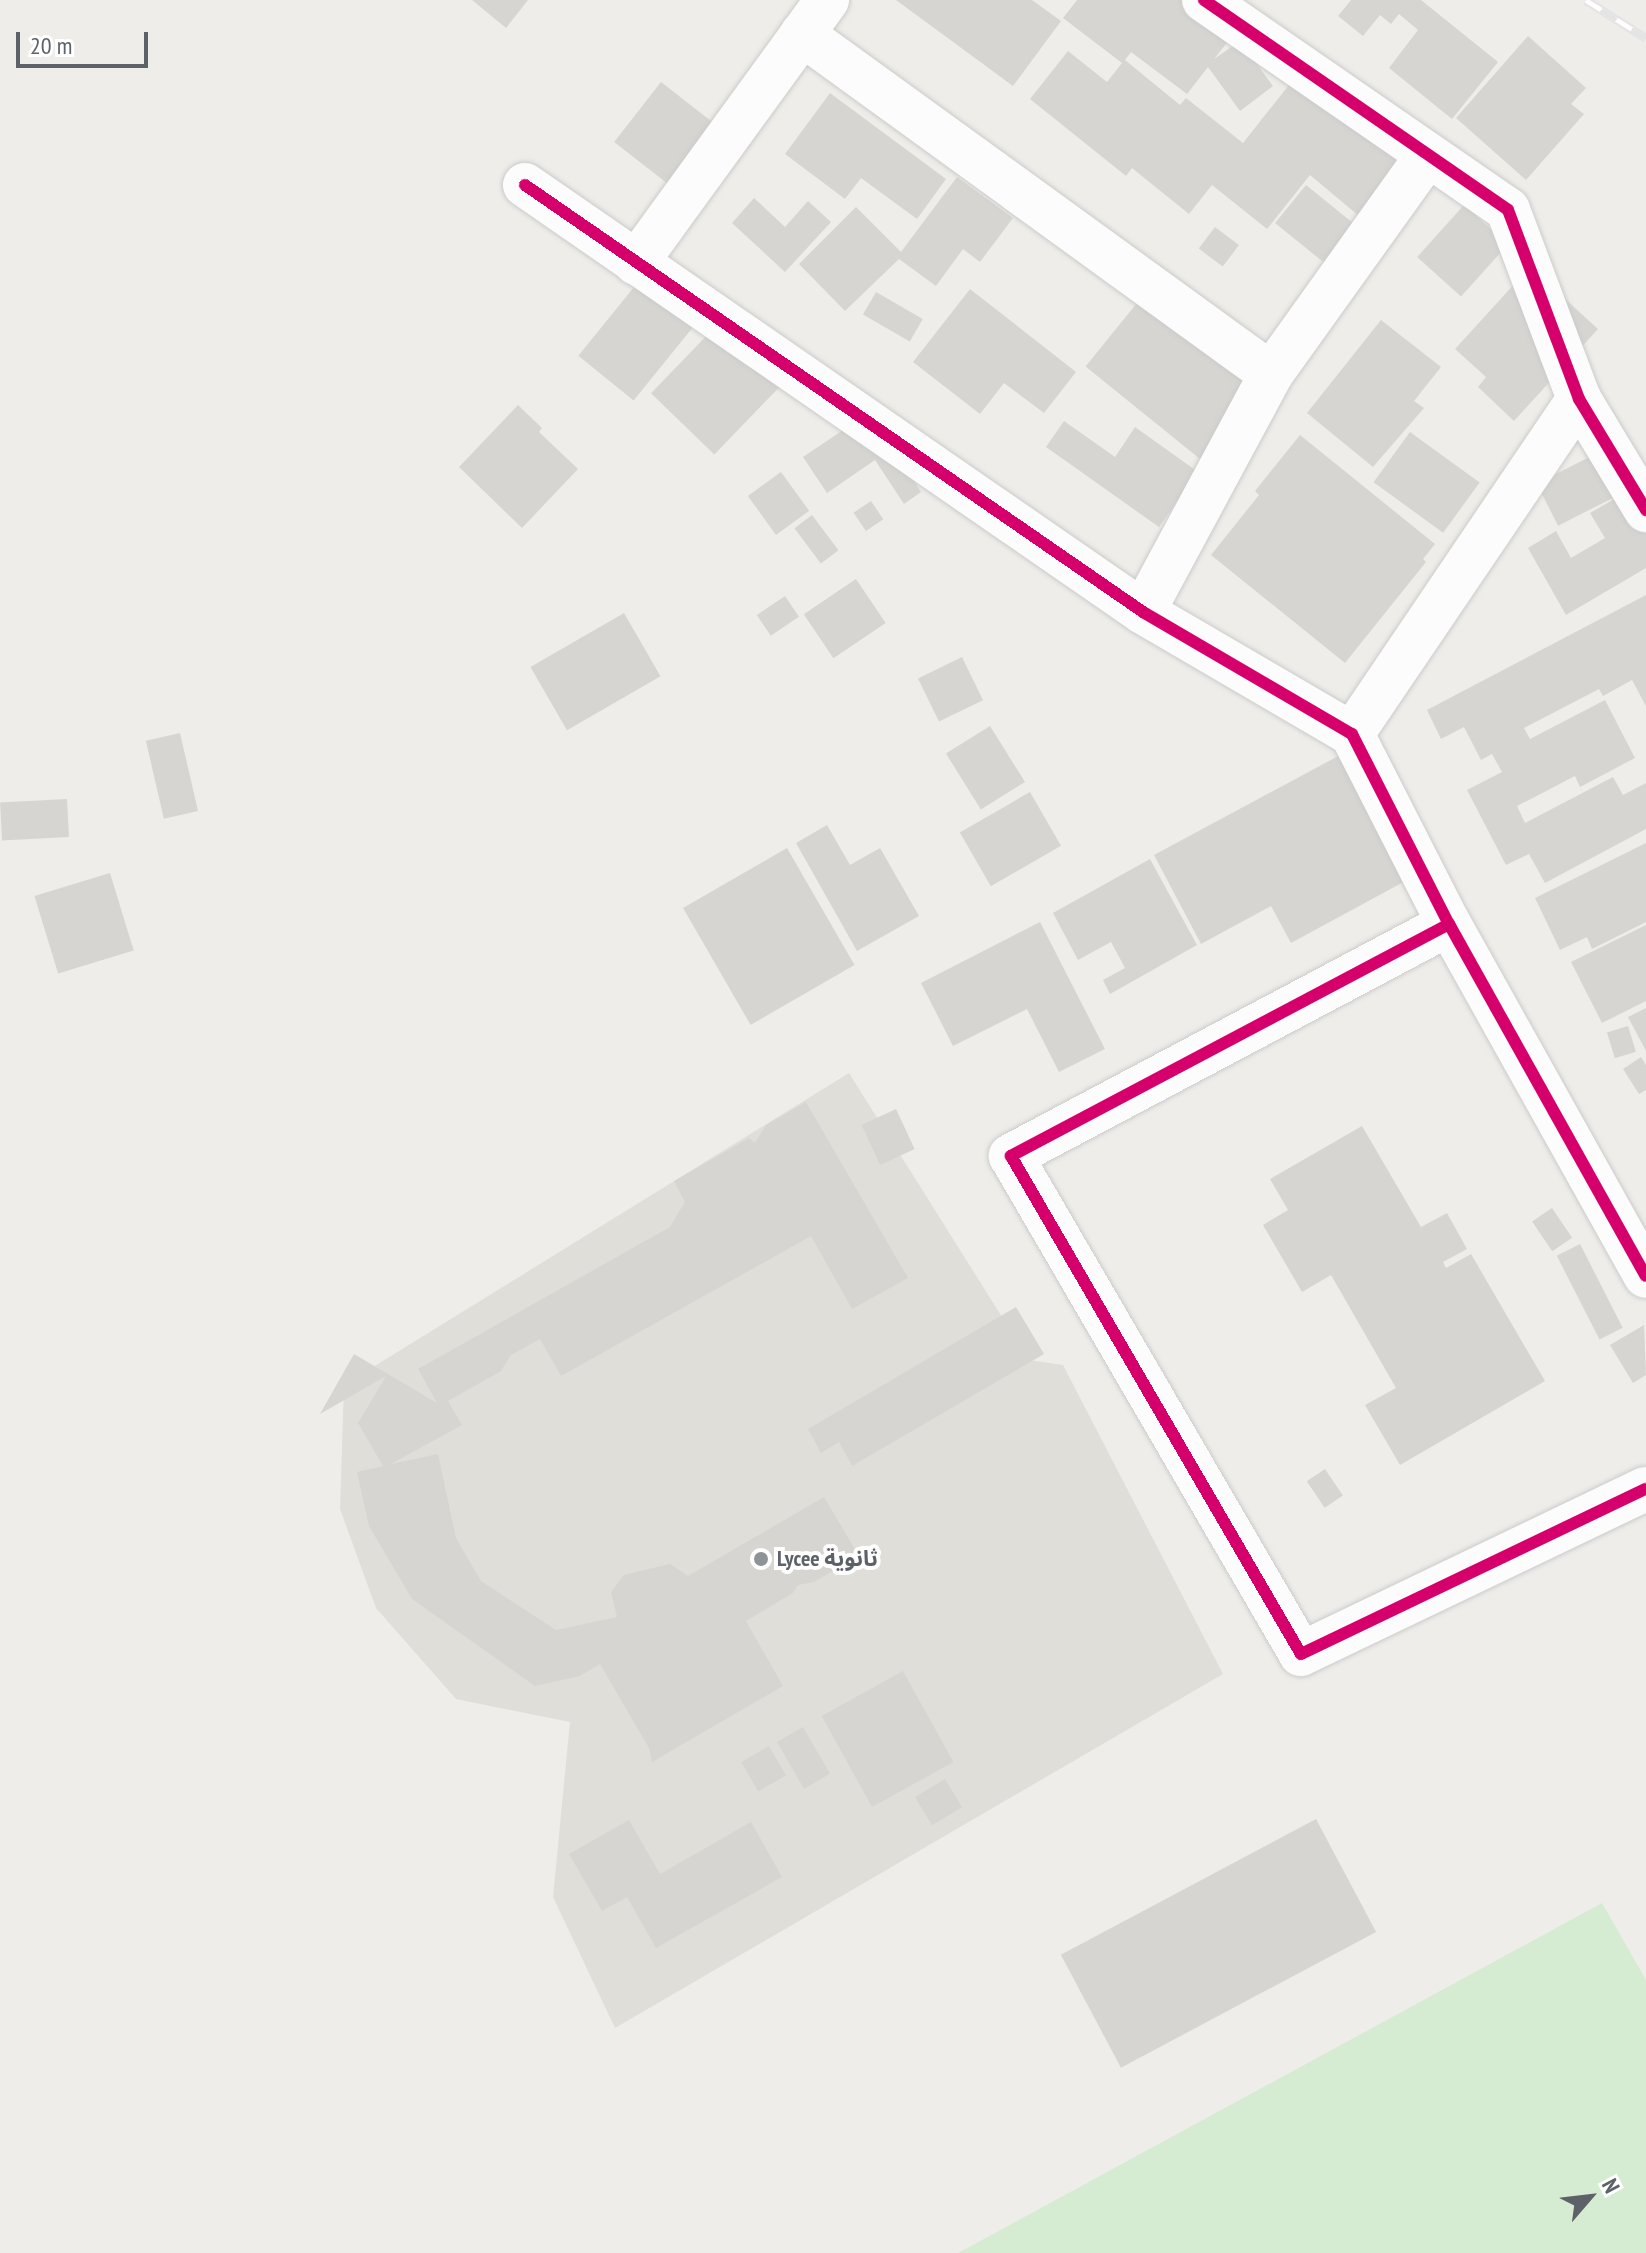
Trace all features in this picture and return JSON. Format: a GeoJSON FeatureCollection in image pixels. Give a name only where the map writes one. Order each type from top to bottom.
{"type":"FeatureCollection","features":[{"type":"Feature","properties":{"kind":"street"},"geometry":{"type":"LineString","coordinates":[[1204,0],[1508,210],[1579,399],[1646,510]]}},
{"type":"Feature","properties":{"kind":"street"},"geometry":{"type":"LineString","coordinates":[[636,263],[815,17],[1271,374]]}},
{"type":"Feature","properties":{"kind":"street"},"geometry":{"type":"LineString","coordinates":[[1143,612],[1271,374],[1428,155]]}},
{"type":"Feature","properties":{"kind":"street"},"geometry":{"type":"LineString","coordinates":[[525,185],[1143,612],[1352,734],[1449,924],[1646,1276]]}},
{"type":"Feature","properties":{"kind":"street"},"geometry":{"type":"LineString","coordinates":[[1352,734],[1579,399]]}},
{"type":"Feature","properties":{"kind":"street"},"geometry":{"type":"LineString","coordinates":[[1449,924],[1011,1156],[1301,1654],[1646,1489]]}},
{"type":"Feature","properties":{"kind":"shaded area","name":"Lycee ثانوية"},"geometry":{"type":"Polygon","coordinates":[[[849,1073],[1029,1360],[1063,1365],[1223,1674],[615,2028],[553,1897],[570,1722],[456,1699],[376,1608],[340,1509],[344,1385],[849,1073]]]}},
{"type":"Feature","properties":{"kind":"green space"},"geometry":{"type":"Polygon","coordinates":[[[1602,1903],[1646,1980],[1646,2253],[958,2253],[1602,1903]]]}},
{"type":"Feature","properties":{"kind":"building"},"geometry":{"type":"Polygon","coordinates":[[[472,0],[528,0],[506,28],[472,0]]]}},
{"type":"Feature","properties":{"kind":"building"},"geometry":{"type":"Polygon","coordinates":[[[896,0],[1032,0],[1061,21],[1013,86],[896,0]]]}},
{"type":"Feature","properties":{"kind":"building"},"geometry":{"type":"Polygon","coordinates":[[[1077,0],[1187,0],[1233,35],[1214,59],[1240,41],[1273,86],[1240,111],[1208,67],[1187,94],[1131,52],[1125,60],[1180,105],[1186,98],[1243,143],[1300,71],[1419,166],[1371,226],[1310,175],[1267,229],[1212,185],[1189,214],[1132,168],[1126,176],[1030,99],[1068,51],[1107,82],[1122,63],[1063,18],[1077,0]]]}},
{"type":"Feature","properties":{"kind":"building"},"geometry":{"type":"Polygon","coordinates":[[[1351,0],[1421,0],[1498,62],[1452,119],[1389,68],[1418,30],[1399,14],[1391,24],[1380,15],[1363,36],[1338,16],[1351,0]]]}},
{"type":"Feature","properties":{"kind":"building"},"geometry":{"type":"Polygon","coordinates":[[[1528,36],[1586,88],[1571,104],[1584,114],[1526,180],[1456,118],[1528,36]]]}},
{"type":"Feature","properties":{"kind":"building"},"geometry":{"type":"Polygon","coordinates":[[[661,82],[726,133],[680,193],[614,142],[661,82]]]}},
{"type":"Feature","properties":{"kind":"building"},"geometry":{"type":"Polygon","coordinates":[[[830,93],[946,179],[917,219],[861,178],[845,199],[785,154],[830,93]]]}},
{"type":"Feature","properties":{"kind":"building"},"geometry":{"type":"Polygon","coordinates":[[[957,177],[1013,218],[980,262],[963,249],[936,286],[899,259],[845,311],[799,264],[856,207],[901,252],[957,177]]]}},
{"type":"Feature","properties":{"kind":"building"},"geometry":{"type":"Polygon","coordinates":[[[1306,185],[1372,238],[1341,277],[1275,223],[1306,185]]]}},
{"type":"Feature","properties":{"kind":"building"},"geometry":{"type":"Polygon","coordinates":[[[754,198],[785,227],[808,201],[831,222],[785,272],[732,223],[754,198]]]}},
{"type":"Feature","properties":{"kind":"building"},"geometry":{"type":"Polygon","coordinates":[[[1464,205],[1508,244],[1461,296],[1417,257],[1464,205]]]}},
{"type":"Feature","properties":{"kind":"building"},"geometry":{"type":"Polygon","coordinates":[[[1215,227],[1239,245],[1223,267],[1199,249],[1215,227]]]}},
{"type":"Feature","properties":{"kind":"building"},"geometry":{"type":"Polygon","coordinates":[[[1530,267],[1598,329],[1514,421],[1478,387],[1486,377],[1455,349],[1530,267]]]}},
{"type":"Feature","properties":{"kind":"building"},"geometry":{"type":"Polygon","coordinates":[[[647,271],[702,316],[634,400],[578,356],[647,271]]]}},
{"type":"Feature","properties":{"kind":"building"},"geometry":{"type":"Polygon","coordinates":[[[970,289],[1076,372],[1044,413],[1004,383],[980,414],[913,362],[970,289]]]}},
{"type":"Feature","properties":{"kind":"building"},"geometry":{"type":"Polygon","coordinates":[[[876,292],[923,319],[910,342],[863,315],[876,292]]]}},
{"type":"Feature","properties":{"kind":"building"},"geometry":{"type":"Polygon","coordinates":[[[1141,298],[1262,396],[1207,465],[1086,366],[1141,298]]]}},
{"type":"Feature","properties":{"kind":"building"},"geometry":{"type":"Polygon","coordinates":[[[1381,320],[1441,367],[1414,401],[1424,408],[1373,467],[1307,413],[1381,320]]]}},
{"type":"Feature","properties":{"kind":"building"},"geometry":{"type":"Polygon","coordinates":[[[717,325],[780,386],[714,454],[651,393],[717,325]]]}},
{"type":"Feature","properties":{"kind":"building"},"geometry":{"type":"Polygon","coordinates":[[[518,405],[542,428],[539,432],[578,469],[522,528],[459,467],[518,405]]]}},
{"type":"Feature","properties":{"kind":"building"},"geometry":{"type":"Polygon","coordinates":[[[870,412],[921,492],[904,504],[875,460],[827,493],[803,457],[870,412]]]}},
{"type":"Feature","properties":{"kind":"building"},"geometry":{"type":"Polygon","coordinates":[[[1064,421],[1115,457],[1135,427],[1198,472],[1159,527],[1046,447],[1064,421]]]}},
{"type":"Feature","properties":{"kind":"building"},"geometry":{"type":"Polygon","coordinates":[[[1410,432],[1480,483],[1443,533],[1374,482],[1410,432]]]}},
{"type":"Feature","properties":{"kind":"building"},"geometry":{"type":"Polygon","coordinates":[[[1300,435],[1435,544],[1423,559],[1426,562],[1345,663],[1211,555],[1259,495],[1255,491],[1300,435]]]}},
{"type":"Feature","properties":{"kind":"building"},"geometry":{"type":"Polygon","coordinates":[[[1617,443],[1638,485],[1558,526],[1537,484],[1617,443]]]}},
{"type":"Feature","properties":{"kind":"building"},"geometry":{"type":"Polygon","coordinates":[[[781,472],[809,511],[776,535],[748,496],[781,472]]]}},
{"type":"Feature","properties":{"kind":"building"},"geometry":{"type":"Polygon","coordinates":[[[1632,489],[1646,514],[1646,568],[1566,615],[1528,548],[1556,531],[1571,558],[1605,538],[1590,513],[1632,489]]]}},
{"type":"Feature","properties":{"kind":"building"},"geometry":{"type":"Polygon","coordinates":[[[871,501],[883,519],[866,531],[854,513],[871,501]]]}},
{"type":"Feature","properties":{"kind":"building"},"geometry":{"type":"Polygon","coordinates":[[[812,515],[838,550],[821,563],[794,528],[812,515]]]}},
{"type":"Feature","properties":{"kind":"building"},"geometry":{"type":"Polygon","coordinates":[[[856,579],[886,623],[833,658],[804,614],[856,579]]]}},
{"type":"Feature","properties":{"kind":"building"},"geometry":{"type":"Polygon","coordinates":[[[1646,595],[1646,706],[1632,680],[1603,696],[1599,689],[1524,728],[1530,739],[1605,700],[1635,758],[1580,787],[1575,776],[1517,806],[1525,823],[1613,777],[1623,795],[1646,783],[1646,829],[1545,883],[1529,854],[1506,865],[1467,790],[1502,772],[1492,754],[1481,760],[1464,727],[1441,739],[1427,710],[1646,595]]]}},
{"type":"Feature","properties":{"kind":"building"},"geometry":{"type":"Polygon","coordinates":[[[785,596],[799,617],[771,636],[757,615],[785,596]]]}},
{"type":"Feature","properties":{"kind":"building"},"geometry":{"type":"Polygon","coordinates":[[[624,613],[660,676],[567,730],[530,667],[624,613]]]}},
{"type":"Feature","properties":{"kind":"building"},"geometry":{"type":"Polygon","coordinates":[[[962,657],[983,700],[939,722],[918,678],[962,657]]]}},
{"type":"Feature","properties":{"kind":"building"},"geometry":{"type":"Polygon","coordinates":[[[990,726],[1025,782],[981,810],[946,754],[990,726]]]}},
{"type":"Feature","properties":{"kind":"building"},"geometry":{"type":"Polygon","coordinates":[[[180,733],[198,811],[164,819],[146,741],[180,733]]]}},
{"type":"Feature","properties":{"kind":"building"},"geometry":{"type":"Polygon","coordinates":[[[1342,754],[1409,879],[1291,943],[1271,906],[1201,944],[1154,855],[1342,754]]]}},
{"type":"Feature","properties":{"kind":"building"},"geometry":{"type":"Polygon","coordinates":[[[1030,792],[1061,846],[991,886],[960,832],[1030,792]]]}},
{"type":"Feature","properties":{"kind":"building"},"geometry":{"type":"Polygon","coordinates":[[[67,799],[69,837],[2,840],[0,803],[67,799]]]}},
{"type":"Feature","properties":{"kind":"building"},"geometry":{"type":"Polygon","coordinates":[[[827,825],[850,865],[880,848],[919,916],[857,951],[796,843],[827,825]]]}},
{"type":"Feature","properties":{"kind":"building"},"geometry":{"type":"Polygon","coordinates":[[[1646,843],[1646,922],[1592,949],[1587,937],[1560,950],[1535,898],[1646,843]]]}},
{"type":"Feature","properties":{"kind":"building"},"geometry":{"type":"Polygon","coordinates":[[[787,848],[854,965],[751,1025],[683,908],[787,848]]]}},
{"type":"Feature","properties":{"kind":"building"},"geometry":{"type":"Polygon","coordinates":[[[1150,859],[1197,945],[1110,994],[1103,980],[1125,968],[1111,942],[1078,960],[1053,913],[1150,859]]]}},
{"type":"Feature","properties":{"kind":"building"},"geometry":{"type":"Polygon","coordinates":[[[110,873],[134,950],[58,974],[34,896],[110,873]]]}},
{"type":"Feature","properties":{"kind":"building"},"geometry":{"type":"Polygon","coordinates":[[[1040,922],[1105,1049],[1059,1072],[1027,1009],[953,1046],[921,983],[1040,922]]]}},
{"type":"Feature","properties":{"kind":"building"},"geometry":{"type":"Polygon","coordinates":[[[1646,925],[1646,1001],[1602,1023],[1571,962],[1646,925]]]}},
{"type":"Feature","properties":{"kind":"building"},"geometry":{"type":"Polygon","coordinates":[[[1646,1008],[1646,1051],[1628,1017],[1646,1008]]]}},
{"type":"Feature","properties":{"kind":"building"},"geometry":{"type":"Polygon","coordinates":[[[1628,1026],[1636,1052],[1615,1058],[1607,1032],[1628,1026]]]}},
{"type":"Feature","properties":{"kind":"building"},"geometry":{"type":"Polygon","coordinates":[[[1641,1057],[1646,1065],[1646,1090],[1639,1094],[1623,1069],[1641,1057]]]}},
{"type":"Feature","properties":{"kind":"building"},"geometry":{"type":"Polygon","coordinates":[[[806,1102],[908,1278],[852,1309],[811,1236],[561,1376],[540,1339],[511,1355],[501,1371],[448,1401],[462,1425],[391,1464],[438,1454],[456,1538],[481,1581],[556,1630],[617,1617],[611,1592],[624,1575],[670,1564],[688,1576],[824,1497],[859,1556],[814,1582],[798,1585],[793,1593],[746,1621],[783,1686],[652,1762],[649,1748],[600,1664],[580,1676],[535,1686],[412,1599],[369,1526],[357,1472],[383,1466],[358,1423],[386,1376],[320,1414],[354,1354],[437,1403],[418,1369],[670,1227],[685,1202],[674,1181],[749,1138],[755,1143],[766,1125],[806,1102]]]}},
{"type":"Feature","properties":{"kind":"building"},"geometry":{"type":"Polygon","coordinates":[[[896,1109],[915,1149],[880,1165],[862,1125],[896,1109]]]}},
{"type":"Feature","properties":{"kind":"building"},"geometry":{"type":"Polygon","coordinates":[[[1362,1126],[1421,1227],[1447,1213],[1467,1249],[1443,1262],[1446,1268],[1471,1254],[1545,1381],[1400,1465],[1365,1405],[1396,1388],[1331,1275],[1302,1292],[1263,1225],[1288,1210],[1270,1179],[1362,1126]]]}},
{"type":"Feature","properties":{"kind":"building"},"geometry":{"type":"Polygon","coordinates":[[[1552,1208],[1572,1238],[1552,1251],[1532,1221],[1552,1208]]]}},
{"type":"Feature","properties":{"kind":"building"},"geometry":{"type":"Polygon","coordinates":[[[1580,1244],[1623,1328],[1600,1340],[1557,1256],[1580,1244]]]}},
{"type":"Feature","properties":{"kind":"building"},"geometry":{"type":"Polygon","coordinates":[[[1016,1307],[1044,1354],[852,1466],[839,1442],[821,1453],[808,1429],[1016,1307]]]}},
{"type":"Feature","properties":{"kind":"building"},"geometry":{"type":"Polygon","coordinates":[[[1644,1325],[1646,1375],[1633,1383],[1610,1345],[1644,1325]]]}},
{"type":"Feature","properties":{"kind":"building"},"geometry":{"type":"Polygon","coordinates":[[[1325,1469],[1343,1496],[1325,1508],[1307,1481],[1325,1469]]]}},
{"type":"Feature","properties":{"kind":"building"},"geometry":{"type":"Polygon","coordinates":[[[903,1671],[953,1762],[872,1807],[822,1716],[903,1671]]]}},
{"type":"Feature","properties":{"kind":"building"},"geometry":{"type":"Polygon","coordinates":[[[803,1727],[830,1774],[804,1789],[777,1742],[803,1727]]]}},
{"type":"Feature","properties":{"kind":"building"},"geometry":{"type":"Polygon","coordinates":[[[769,1746],[786,1775],[758,1791],[741,1762],[769,1746]]]}},
{"type":"Feature","properties":{"kind":"building"},"geometry":{"type":"Polygon","coordinates":[[[945,1779],[962,1807],[932,1825],[915,1797],[945,1779]]]}},
{"type":"Feature","properties":{"kind":"building"},"geometry":{"type":"Polygon","coordinates":[[[1316,1819],[1376,1932],[1121,2068],[1061,1955],[1316,1819]]]}},
{"type":"Feature","properties":{"kind":"building"},"geometry":{"type":"Polygon","coordinates":[[[629,1820],[660,1874],[751,1822],[782,1877],[656,1948],[627,1897],[602,1911],[569,1854],[629,1820]]]}},
{"type":"Feature","properties":{"kind":"railway"},"geometry":{"type":"LineString","coordinates":[[1586,0],[1646,38]]}},
{"type":"Feature","properties":{"kind":"cycle path"},"geometry":{"type":"LineString","coordinates":[[1204,0],[1508,210],[1579,399],[1646,510]]}},
{"type":"Feature","properties":{"kind":"cycle path"},"geometry":{"type":"LineString","coordinates":[[525,185],[1143,612],[1352,734],[1449,924],[1646,1276]]}},
{"type":"Feature","properties":{"kind":"cycle path"},"geometry":{"type":"LineString","coordinates":[[1449,924],[1011,1156],[1301,1654],[1646,1489]]}},
{"type":"Feature","properties":{"kind":"place","name":"Lycee ثانوية"},"geometry":{"type":"Point","coordinates":[761,1559]}}]}
